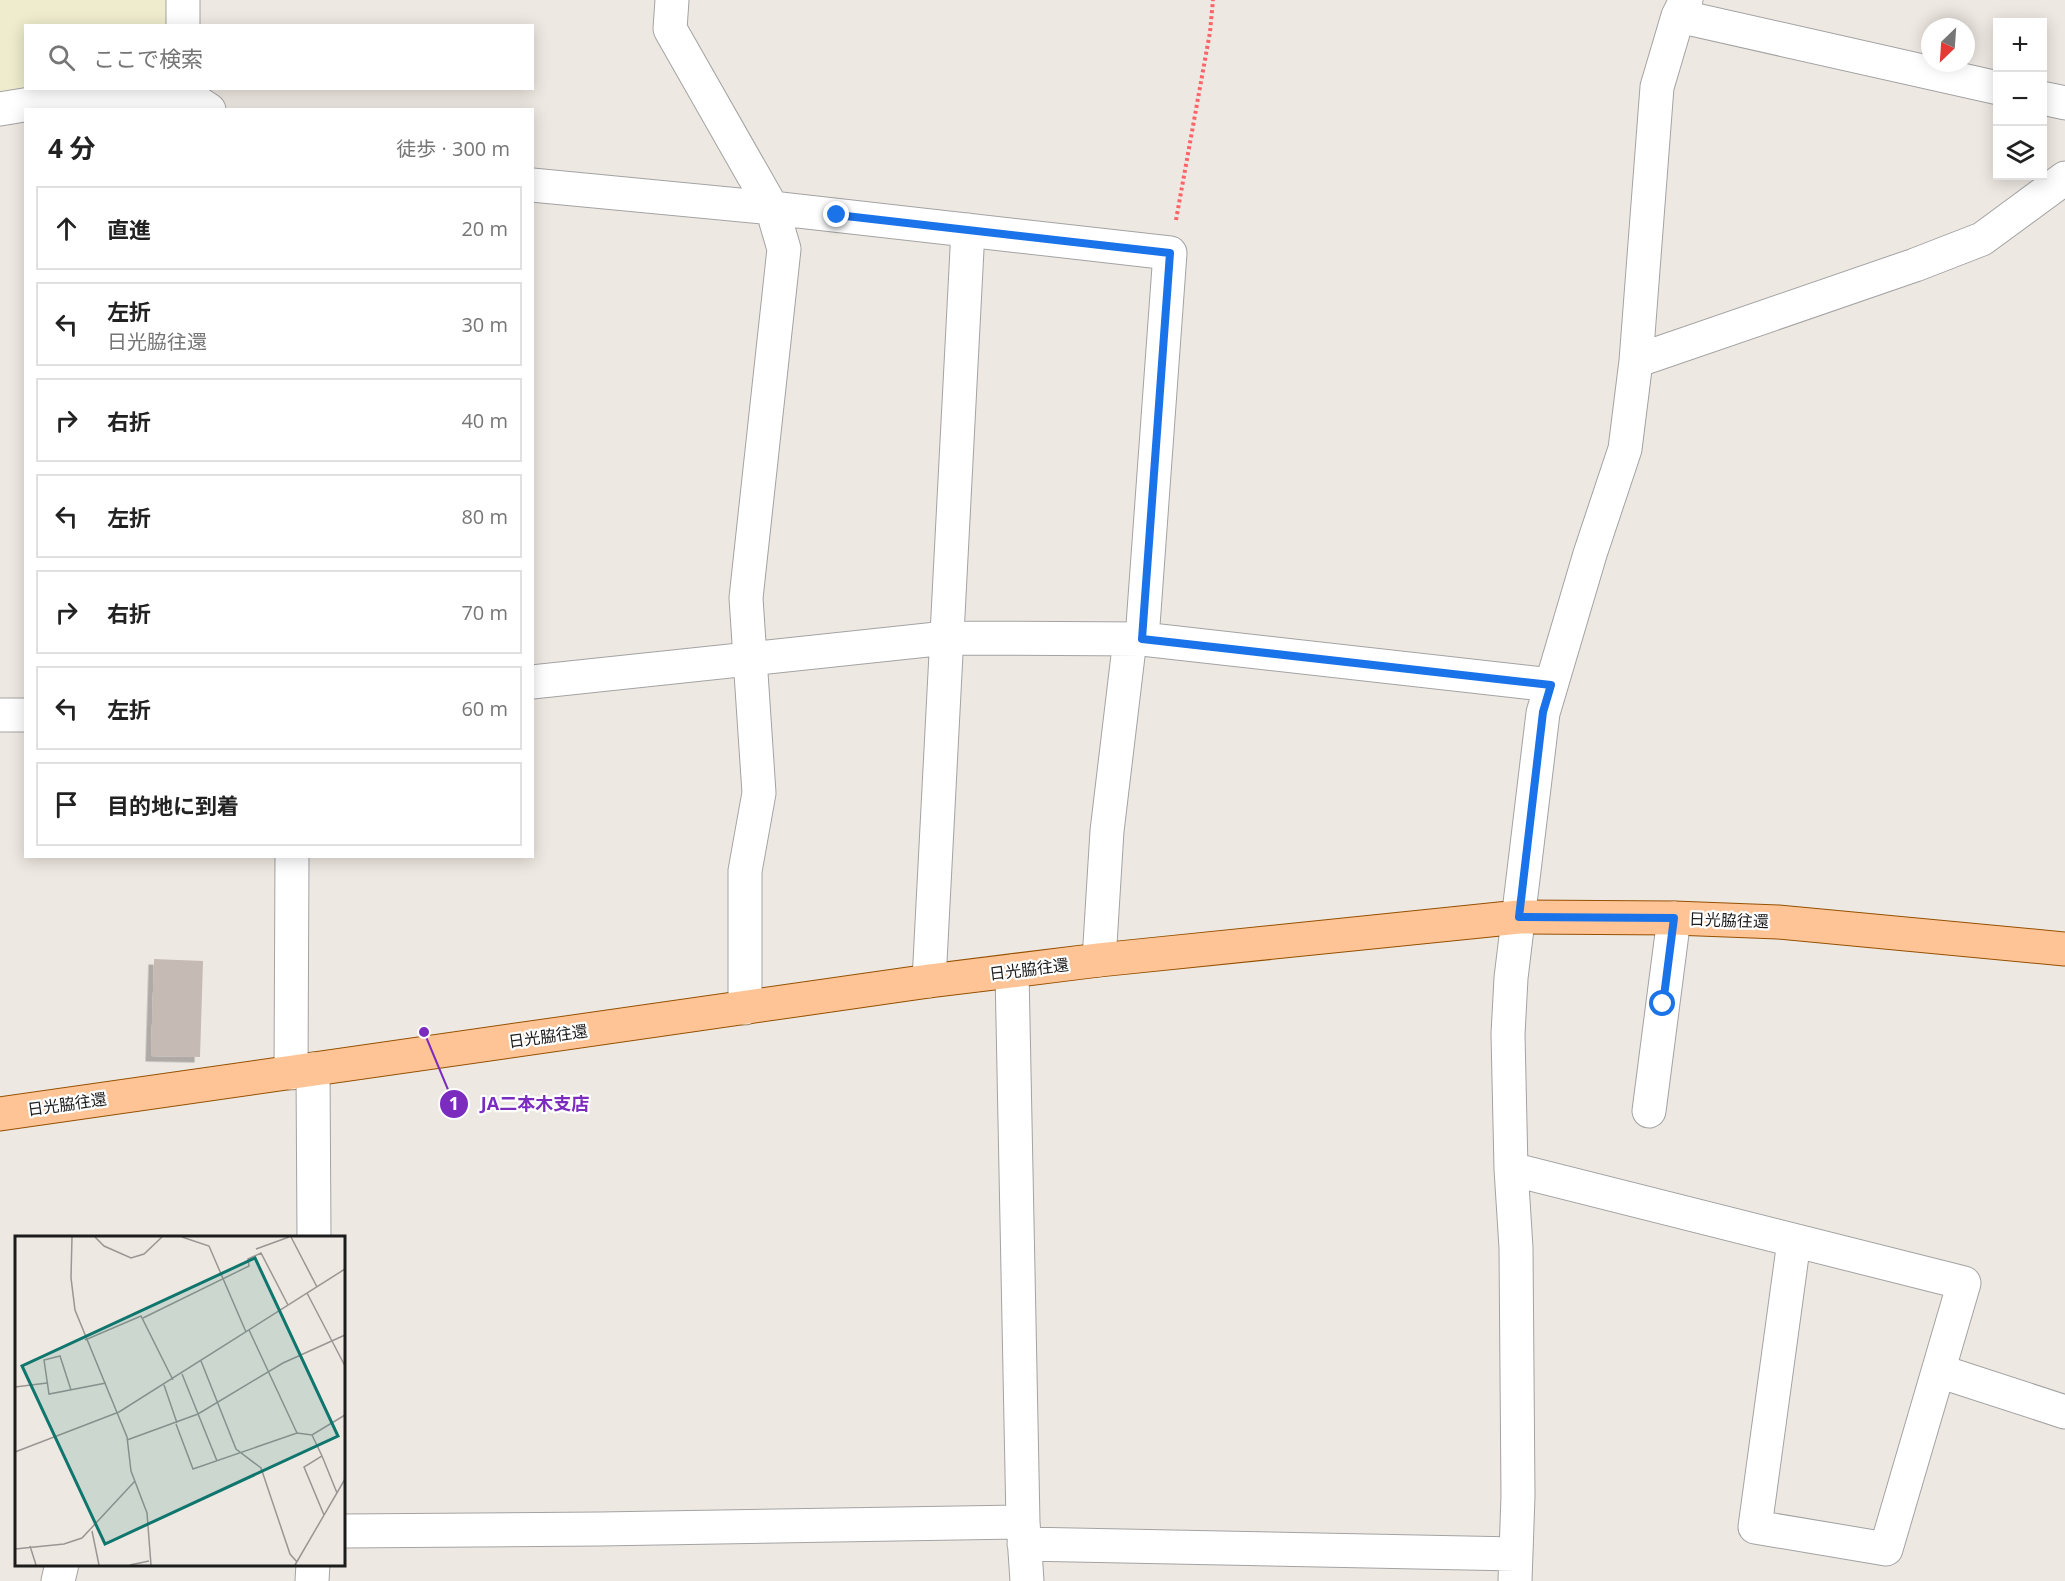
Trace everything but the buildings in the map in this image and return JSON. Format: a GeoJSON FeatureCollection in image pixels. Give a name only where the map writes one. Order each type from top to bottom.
{"type":"FeatureCollection","features":[{"type":"Feature","properties":{"kind":"main road","name":"日光脇往還"},"geometry":{"type":"LineString","coordinates":[[0,1114],[929,981],[1099,960],[1519,917],[1674,918],[1778,922],[2065,949]]}},
{"type":"Feature","properties":{"kind":"street"},"geometry":{"type":"LineString","coordinates":[[183,0],[183,24]]}},
{"type":"Feature","properties":{"kind":"street"},"geometry":{"type":"LineString","coordinates":[[672,0],[670,29],[772,208],[784,249],[746,598],[759,793],[745,871],[745,1008]]}},
{"type":"Feature","properties":{"kind":"street"},"geometry":{"type":"LineString","coordinates":[[345,1531],[612,1529],[1023,1533],[1516,1568],[1518,1496],[1516,1248],[1511,1169],[1508,1034],[1511,978],[1543,712],[1590,554],[1625,449],[1636,361],[1657,87],[1682,8],[1993,87]]}},
{"type":"Feature","properties":{"kind":"street"},"geometry":{"type":"LineString","coordinates":[[0,109],[54,100],[191,97]]}},
{"type":"Feature","properties":{"kind":"street"},"geometry":{"type":"LineString","coordinates":[[2047,99],[2065,103]]}},
{"type":"Feature","properties":{"kind":"street"},"geometry":{"type":"LineString","coordinates":[[1636,361],[1915,265],[1982,239],[2065,178]]}},
{"type":"Feature","properties":{"kind":"street"},"geometry":{"type":"LineString","coordinates":[[534,185],[772,208],[1170,253],[1136,639],[1107,831],[1099,960]]}},
{"type":"Feature","properties":{"kind":"street"},"geometry":{"type":"LineString","coordinates":[[929,981],[968,230]]}},
{"type":"Feature","properties":{"kind":"street"},"geometry":{"type":"LineString","coordinates":[[534,682],[946,638],[1136,639],[1551,685]]}},
{"type":"Feature","properties":{"kind":"street"},"geometry":{"type":"LineString","coordinates":[[0,715],[24,715]]}},
{"type":"Feature","properties":{"kind":"street"},"geometry":{"type":"LineString","coordinates":[[292,858],[302,1071],[314,1236]]}},
{"type":"Feature","properties":{"kind":"street"},"geometry":{"type":"LineString","coordinates":[[1649,1111],[1674,918]]}},
{"type":"Feature","properties":{"kind":"street"},"geometry":{"type":"LineString","coordinates":[[1012,971],[1023,1533],[1027,1581]]}},
{"type":"Feature","properties":{"kind":"street"},"geometry":{"type":"LineString","coordinates":[[1511,1169],[1964,1283],[1886,1549],[1755,1527],[1794,1241]]}},
{"type":"Feature","properties":{"kind":"street"},"geometry":{"type":"LineString","coordinates":[[1939,1371],[2065,1412]]}},
{"type":"Feature","properties":{"kind":"street"},"geometry":{"type":"LineString","coordinates":[[58,1581],[62,1566]]}},
{"type":"Feature","properties":{"kind":"street"},"geometry":{"type":"LineString","coordinates":[[312,1581],[313,1566]]}},
{"type":"Feature","properties":{"kind":"path"},"geometry":{"type":"LineString","coordinates":[[1170,253],[1210,32],[1213,0]]}},
{"type":"Feature","properties":{"kind":"shaded area"},"geometry":{"type":"Polygon","coordinates":[[[0,0],[173,0],[172,24],[24,24],[24,89],[0,102],[0,0]]]}},
{"type":"Feature","properties":{"kind":"place","name":"JA二本木支店"},"geometry":{"type":"Point","coordinates":[424,1032]}},
{"type":"Feature","properties":{"kind":"route"},"geometry":{"type":"LineString","coordinates":[[837,215],[1170,253],[1142,639],[1551,685],[1543,712],[1519,917],[1674,918],[1663,1004]]}}]}
